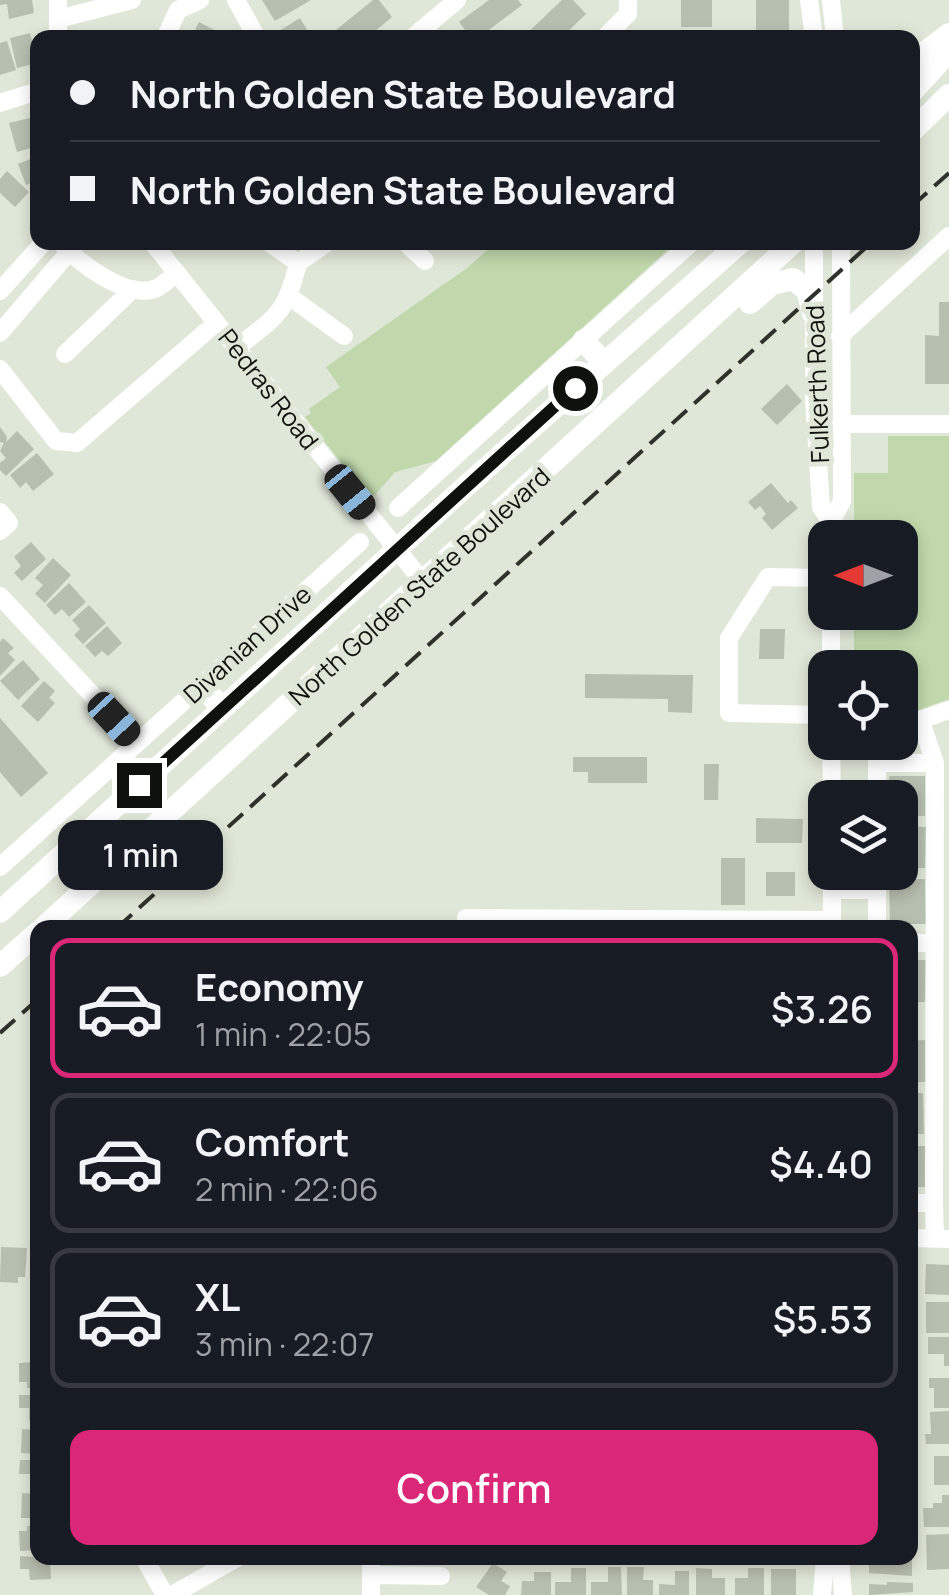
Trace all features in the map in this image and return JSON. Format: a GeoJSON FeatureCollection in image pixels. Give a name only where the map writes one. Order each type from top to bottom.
{"type":"FeatureCollection","features":[{"type":"Feature","properties":{"kind":"main road"},"geometry":{"type":"LineString","coordinates":[[920,56],[949,34]]}},
{"type":"Feature","properties":{"kind":"main road"},"geometry":{"type":"LineString","coordinates":[[920,83],[949,51]]}},
{"type":"Feature","properties":{"kind":"main road"},"geometry":{"type":"LineString","coordinates":[[920,123],[949,95]]}},
{"type":"Feature","properties":{"kind":"main road","name":"North Golden State Boulevard"},"geometry":{"type":"LineString","coordinates":[[0,912],[731,250]]}},
{"type":"Feature","properties":{"kind":"main road","name":"North Golden State Boulevard"},"geometry":{"type":"LineString","coordinates":[[51,920],[785,250]]}},
{"type":"Feature","properties":{"kind":"main road"},"geometry":{"type":"LineString","coordinates":[[606,416],[660,383],[772,284],[797,280],[809,294],[813,313]]}},
{"type":"Feature","properties":{"kind":"main road"},"geometry":{"type":"LineString","coordinates":[[584,340],[603,363]]}},
{"type":"Feature","properties":{"kind":"main road"},"geometry":{"type":"LineString","coordinates":[[201,686],[223,708]]}},
{"type":"Feature","properties":{"kind":"main road","name":"North Golden State Boulevard"},"geometry":{"type":"LineString","coordinates":[[0,966],[30,939]]}},
{"type":"Feature","properties":{"kind":"street"},"geometry":{"type":"LineString","coordinates":[[58,19],[132,0]]}},
{"type":"Feature","properties":{"kind":"street"},"geometry":{"type":"LineString","coordinates":[[168,30],[178,10],[200,0]]}},
{"type":"Feature","properties":{"kind":"street"},"geometry":{"type":"LineString","coordinates":[[236,0],[252,30]]}},
{"type":"Feature","properties":{"kind":"street"},"geometry":{"type":"LineString","coordinates":[[428,30],[457,0]]}},
{"type":"Feature","properties":{"kind":"street"},"geometry":{"type":"LineString","coordinates":[[612,30],[628,14],[628,0]]}},
{"type":"Feature","properties":{"kind":"street"},"geometry":{"type":"LineString","coordinates":[[809,0],[813,30]]}},
{"type":"Feature","properties":{"kind":"street"},"geometry":{"type":"LineString","coordinates":[[831,0],[833,30]]}},
{"type":"Feature","properties":{"kind":"street"},"geometry":{"type":"LineString","coordinates":[[0,103],[30,93]]}},
{"type":"Feature","properties":{"kind":"street"},"geometry":{"type":"LineString","coordinates":[[840,336],[949,236]]}},
{"type":"Feature","properties":{"kind":"street"},"geometry":{"type":"LineString","coordinates":[[0,290],[37,250]]}},
{"type":"Feature","properties":{"kind":"street"},"geometry":{"type":"LineString","coordinates":[[0,333],[62,250]]}},
{"type":"Feature","properties":{"kind":"street"},"geometry":{"type":"LineString","coordinates":[[68,250],[108,280],[134,288],[154,290],[177,273]]}},
{"type":"Feature","properties":{"kind":"street","name":"Pedras Road"},"geometry":{"type":"LineString","coordinates":[[158,250],[422,582]]}},
{"type":"Feature","properties":{"kind":"street"},"geometry":{"type":"LineString","coordinates":[[279,250],[298,263]]}},
{"type":"Feature","properties":{"kind":"street"},"geometry":{"type":"LineString","coordinates":[[236,348],[275,318],[290,297],[298,263],[317,250]]}},
{"type":"Feature","properties":{"kind":"street"},"geometry":{"type":"LineString","coordinates":[[413,250],[425,261]]}},
{"type":"Feature","properties":{"kind":"street"},"geometry":{"type":"LineString","coordinates":[[398,508],[683,250]]}},
{"type":"Feature","properties":{"kind":"street","name":"Fulkerth Road"},"geometry":{"type":"LineString","coordinates":[[814,250],[814,389],[821,507],[827,520]]}},
{"type":"Feature","properties":{"kind":"street","name":"Fulkerth Road"},"geometry":{"type":"LineString","coordinates":[[835,520],[842,501],[841,250]]}},
{"type":"Feature","properties":{"kind":"street"},"geometry":{"type":"LineString","coordinates":[[65,354],[134,288]]}},
{"type":"Feature","properties":{"kind":"street"},"geometry":{"type":"LineString","coordinates":[[290,297],[344,336]]}},
{"type":"Feature","properties":{"kind":"street"},"geometry":{"type":"LineString","coordinates":[[0,369],[56,441],[77,443],[216,323]]}},
{"type":"Feature","properties":{"kind":"street"},"geometry":{"type":"LineString","coordinates":[[841,424],[949,424]]}},
{"type":"Feature","properties":{"kind":"street"},"geometry":{"type":"LineString","coordinates":[[0,512],[9,523],[0,531]]}},
{"type":"Feature","properties":{"kind":"street","name":"Divanian Drive"},"geometry":{"type":"LineString","coordinates":[[0,867],[360,542]]}},
{"type":"Feature","properties":{"kind":"street"},"geometry":{"type":"LineString","coordinates":[[808,578],[768,577],[729,638],[730,713],[808,715]]}},
{"type":"Feature","properties":{"kind":"street"},"geometry":{"type":"LineString","coordinates":[[0,596],[137,743]]}},
{"type":"Feature","properties":{"kind":"street"},"geometry":{"type":"LineString","coordinates":[[918,723],[949,710]]}},
{"type":"Feature","properties":{"kind":"street"},"geometry":{"type":"LineString","coordinates":[[921,722],[935,763],[934,1203],[942,1239]]}},
{"type":"Feature","properties":{"kind":"street"},"geometry":{"type":"LineString","coordinates":[[876,780],[876,764],[935,763]]}},
{"type":"Feature","properties":{"kind":"street"},"geometry":{"type":"LineString","coordinates":[[832,890],[832,920]]}},
{"type":"Feature","properties":{"kind":"street"},"geometry":{"type":"LineString","coordinates":[[877,890],[877,920]]}},
{"type":"Feature","properties":{"kind":"street"},"geometry":{"type":"LineString","coordinates":[[466,918],[588,920]]}},
{"type":"Feature","properties":{"kind":"street"},"geometry":{"type":"LineString","coordinates":[[918,943],[934,942]]}},
{"type":"Feature","properties":{"kind":"street"},"geometry":{"type":"LineString","coordinates":[[918,1203],[934,1203]]}},
{"type":"Feature","properties":{"kind":"street"},"geometry":{"type":"LineString","coordinates":[[149,1565],[168,1595],[224,1565]]}},
{"type":"Feature","properties":{"kind":"street"},"geometry":{"type":"LineString","coordinates":[[822,1565],[822,1595]]}},
{"type":"Feature","properties":{"kind":"street"},"geometry":{"type":"LineString","coordinates":[[841,1565],[843,1595]]}},
{"type":"Feature","properties":{"kind":"street"},"geometry":{"type":"LineString","coordinates":[[371,1595],[371,1566],[441,1576]]}},
{"type":"Feature","properties":{"kind":"green space"},"geometry":{"type":"Polygon","coordinates":[[[488,250],[667,250],[436,461],[395,472],[375,495],[368,496],[305,417],[311,413],[309,409],[340,387],[326,367],[488,250]]]}},
{"type":"Feature","properties":{"kind":"green space"},"geometry":{"type":"Polygon","coordinates":[[[888,436],[949,436],[949,699],[918,710],[918,650],[854,650],[854,630],[918,630],[918,520],[854,520],[854,473],[888,473],[888,436]]]}},
{"type":"Feature","properties":{"kind":"building"},"geometry":{"type":"Polygon","coordinates":[[[0,0],[32,0],[34,13],[9,19],[7,4],[0,5],[0,0]]]}},
{"type":"Feature","properties":{"kind":"building"},"geometry":{"type":"Polygon","coordinates":[[[262,0],[311,0],[275,21],[262,0]]]}},
{"type":"Feature","properties":{"kind":"building"},"geometry":{"type":"Polygon","coordinates":[[[373,0],[379,0],[392,17],[377,30],[336,30],[373,0]]]}},
{"type":"Feature","properties":{"kind":"building"},"geometry":{"type":"Polygon","coordinates":[[[489,0],[518,0],[522,5],[489,30],[465,30],[459,22],[489,0]]]}},
{"type":"Feature","properties":{"kind":"building"},"geometry":{"type":"Polygon","coordinates":[[[562,0],[573,0],[586,14],[569,30],[530,30],[562,0]]]}},
{"type":"Feature","properties":{"kind":"building"},"geometry":{"type":"Polygon","coordinates":[[[681,0],[712,0],[712,27],[681,27],[681,0]]]}},
{"type":"Feature","properties":{"kind":"building"},"geometry":{"type":"Polygon","coordinates":[[[756,0],[789,0],[789,30],[756,30],[756,0]]]}},
{"type":"Feature","properties":{"kind":"building"},"geometry":{"type":"Polygon","coordinates":[[[300,18],[307,30],[281,30],[300,18]]]}},
{"type":"Feature","properties":{"kind":"building"},"geometry":{"type":"Polygon","coordinates":[[[199,22],[214,30],[195,30],[199,22]]]}},
{"type":"Feature","properties":{"kind":"building"},"geometry":{"type":"Polygon","coordinates":[[[30,33],[30,65],[17,68],[10,38],[30,33]]]}},
{"type":"Feature","properties":{"kind":"building"},"geometry":{"type":"Polygon","coordinates":[[[7,41],[16,70],[0,75],[0,43],[7,41]]]}},
{"type":"Feature","properties":{"kind":"building"},"geometry":{"type":"Polygon","coordinates":[[[30,118],[30,148],[17,152],[9,123],[30,118]]]}},
{"type":"Feature","properties":{"kind":"building"},"geometry":{"type":"Polygon","coordinates":[[[30,159],[30,184],[26,185],[18,164],[30,159]]]}},
{"type":"Feature","properties":{"kind":"building"},"geometry":{"type":"Polygon","coordinates":[[[7,171],[29,192],[15,207],[0,193],[0,179],[7,171]]]}},
{"type":"Feature","properties":{"kind":"building"},"geometry":{"type":"Polygon","coordinates":[[[939,302],[949,302],[949,384],[925,384],[925,335],[939,336],[939,302]]]}},
{"type":"Feature","properties":{"kind":"building"},"geometry":{"type":"Polygon","coordinates":[[[787,384],[802,401],[777,425],[761,409],[787,384]]]}},
{"type":"Feature","properties":{"kind":"building"},"geometry":{"type":"Polygon","coordinates":[[[0,427],[6,442],[17,431],[34,449],[6,476],[0,470],[0,463],[6,458],[0,451],[4,443],[0,442],[0,427]]]}},
{"type":"Feature","properties":{"kind":"building"},"geometry":{"type":"Polygon","coordinates":[[[37,453],[54,474],[33,491],[26,482],[20,488],[10,475],[37,453]]]}},
{"type":"Feature","properties":{"kind":"building"},"geometry":{"type":"Polygon","coordinates":[[[771,483],[788,503],[791,500],[798,508],[772,530],[762,518],[766,514],[760,506],[755,510],[748,502],[771,483]]]}},
{"type":"Feature","properties":{"kind":"building"},"geometry":{"type":"Polygon","coordinates":[[[31,542],[46,559],[22,581],[14,573],[21,566],[14,557],[31,542]]]}},
{"type":"Feature","properties":{"kind":"building"},"geometry":{"type":"Polygon","coordinates":[[[53,558],[71,575],[45,603],[35,594],[43,585],[35,578],[53,558]]]}},
{"type":"Feature","properties":{"kind":"building"},"geometry":{"type":"Polygon","coordinates":[[[69,583],[86,602],[69,617],[62,609],[55,615],[46,605],[69,583]]]}},
{"type":"Feature","properties":{"kind":"building"},"geometry":{"type":"Polygon","coordinates":[[[89,605],[106,623],[83,644],[74,635],[80,629],[72,620],[89,605]]]}},
{"type":"Feature","properties":{"kind":"building"},"geometry":{"type":"Polygon","coordinates":[[[107,626],[122,643],[108,656],[102,651],[95,657],[85,646],[107,626]]]}},
{"type":"Feature","properties":{"kind":"building"},"geometry":{"type":"Polygon","coordinates":[[[760,629],[785,629],[784,659],[759,659],[760,629]]]}},
{"type":"Feature","properties":{"kind":"building"},"geometry":{"type":"Polygon","coordinates":[[[3,638],[14,648],[8,653],[15,660],[0,676],[0,642],[3,638]]]}},
{"type":"Feature","properties":{"kind":"building"},"geometry":{"type":"Polygon","coordinates":[[[23,660],[40,679],[18,700],[0,681],[23,660]]]}},
{"type":"Feature","properties":{"kind":"building"},"geometry":{"type":"Polygon","coordinates":[[[585,674],[693,675],[692,713],[668,712],[668,699],[585,698],[585,674]]]}},
{"type":"Feature","properties":{"kind":"building"},"geometry":{"type":"Polygon","coordinates":[[[44,681],[55,691],[49,698],[55,703],[38,722],[21,706],[44,681]]]}},
{"type":"Feature","properties":{"kind":"building"},"geometry":{"type":"Polygon","coordinates":[[[0,718],[48,773],[21,797],[0,772],[0,718]]]}},
{"type":"Feature","properties":{"kind":"building"},"geometry":{"type":"Polygon","coordinates":[[[573,757],[647,757],[647,783],[588,783],[588,772],[573,772],[573,757]]]}},
{"type":"Feature","properties":{"kind":"building"},"geometry":{"type":"Polygon","coordinates":[[[704,764],[719,764],[718,800],[704,800],[704,764]]]}},
{"type":"Feature","properties":{"kind":"building"},"geometry":{"type":"Polygon","coordinates":[[[889,776],[925,776],[925,816],[918,816],[918,780],[889,780],[889,776]]]}},
{"type":"Feature","properties":{"kind":"building"},"geometry":{"type":"Polygon","coordinates":[[[756,818],[803,819],[802,843],[756,843],[756,818]]]}},
{"type":"Feature","properties":{"kind":"building"},"geometry":{"type":"Polygon","coordinates":[[[918,827],[926,827],[925,868],[918,868],[918,827]]]}},
{"type":"Feature","properties":{"kind":"building"},"geometry":{"type":"Polygon","coordinates":[[[721,858],[745,858],[745,905],[721,905],[721,858]]]}},
{"type":"Feature","properties":{"kind":"building"},"geometry":{"type":"Polygon","coordinates":[[[766,872],[795,872],[795,896],[766,896],[766,872]]]}},
{"type":"Feature","properties":{"kind":"building"},"geometry":{"type":"Polygon","coordinates":[[[918,879],[925,879],[926,924],[918,924],[918,920],[890,920],[889,890],[918,890],[918,879]]]}},
{"type":"Feature","properties":{"kind":"building"},"geometry":{"type":"Polygon","coordinates":[[[918,960],[926,960],[925,1002],[918,1002],[918,960]]]}},
{"type":"Feature","properties":{"kind":"building"},"geometry":{"type":"Polygon","coordinates":[[[918,1040],[925,1040],[926,1082],[918,1082],[918,1040]]]}},
{"type":"Feature","properties":{"kind":"building"},"geometry":{"type":"Polygon","coordinates":[[[918,1093],[923,1093],[924,1134],[918,1134],[918,1093]]]}},
{"type":"Feature","properties":{"kind":"building"},"geometry":{"type":"Polygon","coordinates":[[[918,1146],[925,1146],[925,1187],[918,1187],[918,1146]]]}},
{"type":"Feature","properties":{"kind":"building"},"geometry":{"type":"Polygon","coordinates":[[[1,1247],[27,1248],[25,1277],[18,1277],[18,1283],[0,1282],[1,1247]]]}},
{"type":"Feature","properties":{"kind":"building"},"geometry":{"type":"Polygon","coordinates":[[[926,1264],[949,1265],[949,1295],[925,1294],[926,1264]]]}},
{"type":"Feature","properties":{"kind":"building"},"geometry":{"type":"Polygon","coordinates":[[[926,1302],[949,1302],[949,1333],[926,1333],[926,1302]]]}},
{"type":"Feature","properties":{"kind":"building"},"geometry":{"type":"Polygon","coordinates":[[[928,1337],[949,1337],[949,1366],[944,1366],[944,1354],[928,1354],[928,1337]]]}},
{"type":"Feature","properties":{"kind":"building"},"geometry":{"type":"Polygon","coordinates":[[[30,1362],[30,1388],[27,1382],[19,1382],[19,1363],[30,1362]]]}},
{"type":"Feature","properties":{"kind":"building"},"geometry":{"type":"Polygon","coordinates":[[[929,1378],[949,1378],[949,1408],[934,1408],[934,1388],[929,1388],[929,1378]]]}},
{"type":"Feature","properties":{"kind":"building"},"geometry":{"type":"Polygon","coordinates":[[[19,1395],[30,1395],[30,1420],[29,1408],[19,1408],[19,1395]]]}},
{"type":"Feature","properties":{"kind":"building"},"geometry":{"type":"Polygon","coordinates":[[[949,1411],[949,1444],[926,1444],[925,1434],[931,1434],[930,1412],[949,1411]]]}},
{"type":"Feature","properties":{"kind":"building"},"geometry":{"type":"Polygon","coordinates":[[[22,1429],[30,1430],[30,1454],[21,1453],[22,1429]]]}},
{"type":"Feature","properties":{"kind":"building"},"geometry":{"type":"Polygon","coordinates":[[[934,1456],[949,1456],[949,1485],[934,1485],[934,1456]]]}},
{"type":"Feature","properties":{"kind":"building"},"geometry":{"type":"Polygon","coordinates":[[[20,1460],[30,1460],[30,1474],[19,1474],[20,1460]]]}},
{"type":"Feature","properties":{"kind":"building"},"geometry":{"type":"Polygon","coordinates":[[[22,1493],[30,1494],[30,1518],[21,1518],[22,1493]]]}},
{"type":"Feature","properties":{"kind":"building"},"geometry":{"type":"Polygon","coordinates":[[[942,1495],[949,1495],[949,1527],[924,1527],[923,1508],[942,1503],[942,1495]]]}},
{"type":"Feature","properties":{"kind":"building"},"geometry":{"type":"Polygon","coordinates":[[[30,1526],[30,1550],[20,1551],[19,1531],[27,1531],[30,1526]]]}},
{"type":"Feature","properties":{"kind":"building"},"geometry":{"type":"Polygon","coordinates":[[[949,1534],[949,1569],[927,1570],[926,1535],[949,1534]]]}},
{"type":"Feature","properties":{"kind":"building"},"geometry":{"type":"Polygon","coordinates":[[[20,1556],[30,1557],[30,1565],[50,1565],[51,1579],[30,1580],[29,1569],[20,1569],[20,1556]]]}},
{"type":"Feature","properties":{"kind":"building"},"geometry":{"type":"Polygon","coordinates":[[[492,1565],[507,1572],[501,1581],[510,1586],[505,1595],[489,1595],[476,1587],[492,1565]]]}},
{"type":"Feature","properties":{"kind":"building"},"geometry":{"type":"Polygon","coordinates":[[[869,1565],[912,1565],[912,1576],[869,1573],[869,1565]]]}},
{"type":"Feature","properties":{"kind":"building"},"geometry":{"type":"Polygon","coordinates":[[[608,1567],[621,1567],[622,1595],[591,1595],[591,1582],[608,1582],[608,1567]]]}},
{"type":"Feature","properties":{"kind":"building"},"geometry":{"type":"Polygon","coordinates":[[[627,1567],[644,1567],[643,1580],[653,1580],[653,1595],[627,1595],[627,1567]]]}},
{"type":"Feature","properties":{"kind":"building"},"geometry":{"type":"Polygon","coordinates":[[[571,1568],[586,1568],[586,1595],[555,1595],[555,1582],[571,1582],[571,1568]]]}},
{"type":"Feature","properties":{"kind":"building"},"geometry":{"type":"Polygon","coordinates":[[[696,1568],[712,1569],[712,1578],[725,1578],[725,1595],[696,1595],[696,1568]]]}},
{"type":"Feature","properties":{"kind":"building"},"geometry":{"type":"Polygon","coordinates":[[[748,1568],[764,1568],[764,1595],[735,1595],[735,1578],[748,1578],[748,1568]]]}},
{"type":"Feature","properties":{"kind":"building"},"geometry":{"type":"Polygon","coordinates":[[[771,1569],[796,1569],[796,1595],[771,1595],[771,1569]]]}},
{"type":"Feature","properties":{"kind":"building"},"geometry":{"type":"Polygon","coordinates":[[[675,1571],[689,1571],[689,1595],[659,1595],[659,1584],[675,1585],[675,1571]]]}},
{"type":"Feature","properties":{"kind":"building"},"geometry":{"type":"Polygon","coordinates":[[[534,1572],[551,1572],[551,1595],[521,1595],[522,1581],[534,1581],[534,1572]]]}},
{"type":"Feature","properties":{"kind":"building"},"geometry":{"type":"Polygon","coordinates":[[[913,1583],[913,1592],[869,1595],[869,1584],[913,1583]]]}},
{"type":"Feature","properties":{"kind":"railway"},"geometry":{"type":"LineString","coordinates":[[920,199],[949,173]]}},
{"type":"Feature","properties":{"kind":"railway"},"geometry":{"type":"LineString","coordinates":[[126,920],[863,250]]}},
{"type":"Feature","properties":{"kind":"railway"},"geometry":{"type":"LineString","coordinates":[[0,1033],[30,1006]]}},
{"type":"Feature","properties":{"kind":"route"},"geometry":{"type":"LineString","coordinates":[[139,785],[575,388]]}}]}
